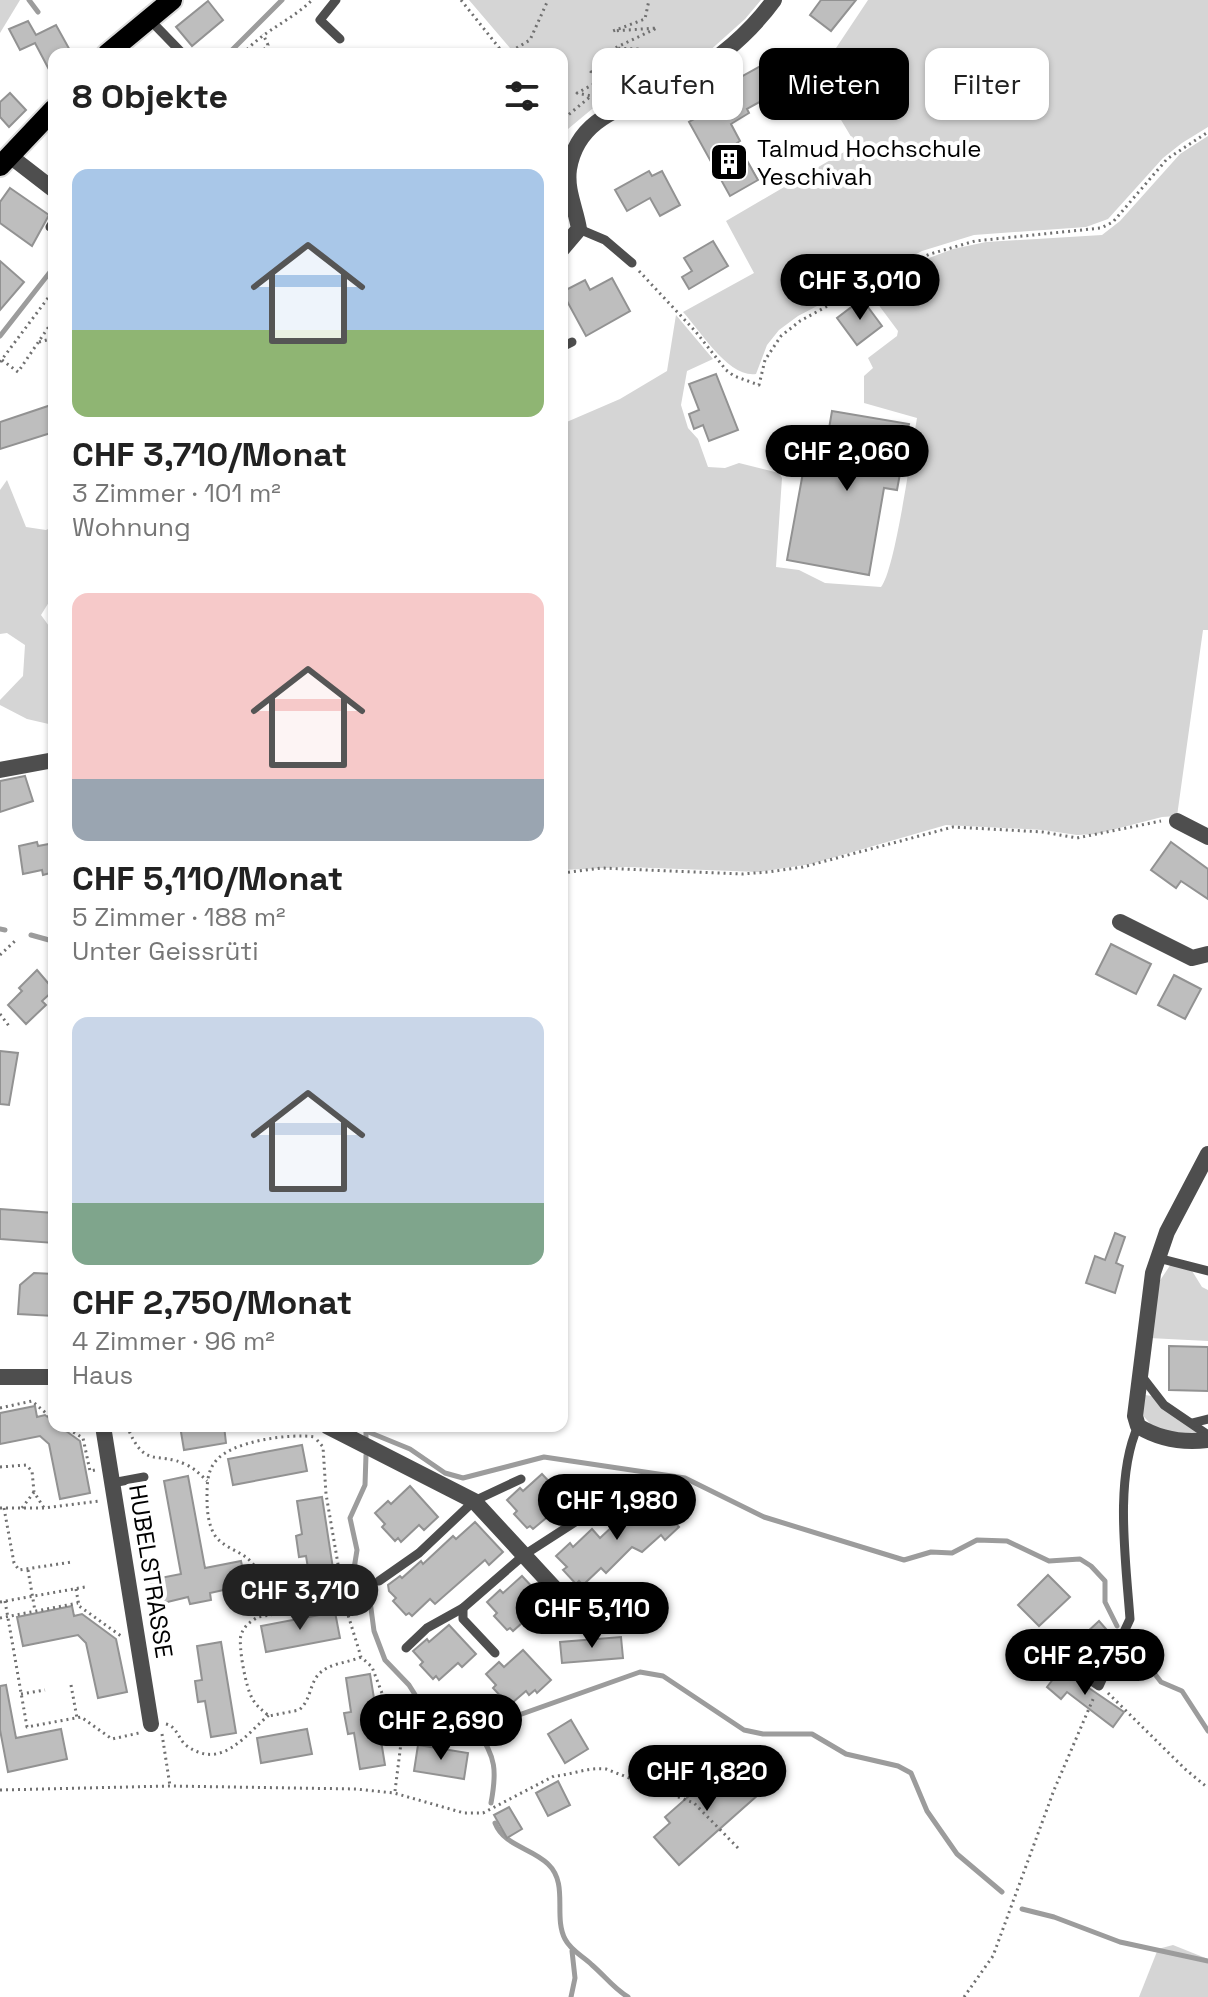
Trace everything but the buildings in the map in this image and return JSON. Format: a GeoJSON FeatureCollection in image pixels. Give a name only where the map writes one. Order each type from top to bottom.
{"type":"FeatureCollection","features":[{"type":"Feature","properties":{"kind":"main road"},"geometry":{"type":"LineString","coordinates":[[114,48],[172,0]]}},
{"type":"Feature","properties":{"kind":"main road"},"geometry":{"type":"LineString","coordinates":[[5,161],[48,115]]}},
{"type":"Feature","properties":{"kind":"street"},"geometry":{"type":"LineString","coordinates":[[568,242],[579,229],[569,193],[569,172],[572,157],[585,131],[599,119],[682,81],[719,56],[756,25],[774,0]]}},
{"type":"Feature","properties":{"kind":"street"},"geometry":{"type":"LineString","coordinates":[[5,161],[48,186]]}},
{"type":"Feature","properties":{"kind":"street"},"geometry":{"type":"LineString","coordinates":[[0,770],[48,761]]}},
{"type":"Feature","properties":{"kind":"street"},"geometry":{"type":"LineString","coordinates":[[1177,821],[1208,837]]}},
{"type":"Feature","properties":{"kind":"street"},"geometry":{"type":"LineString","coordinates":[[1120,922],[1192,958],[1208,954]]}},
{"type":"Feature","properties":{"kind":"street"},"geometry":{"type":"LineString","coordinates":[[1208,1154],[1167,1232],[1153,1273],[1135,1416],[1138,1426],[1148,1432],[1187,1442],[1208,1438]]}},
{"type":"Feature","properties":{"kind":"street"},"geometry":{"type":"LineString","coordinates":[[0,1377],[48,1377]]}},
{"type":"Feature","properties":{"kind":"street","name":"HUBELSTRASSE"},"geometry":{"type":"LineString","coordinates":[[104,1432],[151,1724]]}},
{"type":"Feature","properties":{"kind":"street"},"geometry":{"type":"LineString","coordinates":[[322,1432],[474,1501],[582,1618]]}},
{"type":"Feature","properties":{"kind":"lane"},"geometry":{"type":"LineString","coordinates":[[336,0],[320,20],[340,39]]}},
{"type":"Feature","properties":{"kind":"lane"},"geometry":{"type":"LineString","coordinates":[[148,18],[177,48]]}},
{"type":"Feature","properties":{"kind":"lane"},"geometry":{"type":"LineString","coordinates":[[579,229],[605,240],[632,263]]}},
{"type":"Feature","properties":{"kind":"lane"},"geometry":{"type":"LineString","coordinates":[[1158,1258],[1208,1271]]}},
{"type":"Feature","properties":{"kind":"lane"},"geometry":{"type":"LineString","coordinates":[[1140,1374],[1164,1405],[1192,1423],[1208,1438]]}},
{"type":"Feature","properties":{"kind":"lane"},"geometry":{"type":"LineString","coordinates":[[1192,1423],[1208,1419]]}},
{"type":"Feature","properties":{"kind":"lane"},"geometry":{"type":"LineString","coordinates":[[1051,1653],[1099,1686],[1130,1619],[1123,1525],[1129,1446],[1138,1426]]}},
{"type":"Feature","properties":{"kind":"lane"},"geometry":{"type":"LineString","coordinates":[[114,1491],[144,1477]]}},
{"type":"Feature","properties":{"kind":"lane"},"geometry":{"type":"LineString","coordinates":[[379,1581],[419,1553],[474,1501],[521,1479]]}},
{"type":"Feature","properties":{"kind":"lane"},"geometry":{"type":"LineString","coordinates":[[406,1648],[427,1628],[463,1608],[524,1555],[634,1484]]}},
{"type":"Feature","properties":{"kind":"lane"},"geometry":{"type":"LineString","coordinates":[[463,1608],[463,1619],[495,1653]]}},
{"type":"Feature","properties":{"kind":"path"},"geometry":{"type":"LineString","coordinates":[[249,48],[263,34],[298,14],[312,0]]}},
{"type":"Feature","properties":{"kind":"path"},"geometry":{"type":"LineString","coordinates":[[461,0],[500,48]]}},
{"type":"Feature","properties":{"kind":"path"},"geometry":{"type":"LineString","coordinates":[[516,48],[530,40],[548,0]]}},
{"type":"Feature","properties":{"kind":"path"},"geometry":{"type":"LineString","coordinates":[[568,115],[591,96],[577,93],[611,75],[591,72],[638,51],[615,48],[657,28],[613,31],[645,19],[649,0]]}},
{"type":"Feature","properties":{"kind":"path"},"geometry":{"type":"LineString","coordinates":[[263,34],[268,45],[265,48]]}},
{"type":"Feature","properties":{"kind":"path"},"geometry":{"type":"LineString","coordinates":[[632,263],[696,332],[726,370],[759,385],[765,360],[781,336],[800,321],[884,275],[930,254],[975,241],[1101,228],[1113,222],[1167,159],[1208,132]]}},
{"type":"Feature","properties":{"kind":"path"},"geometry":{"type":"LineString","coordinates":[[48,298],[1,361],[18,372],[48,328]]}},
{"type":"Feature","properties":{"kind":"path"},"geometry":{"type":"LineString","coordinates":[[39,342],[48,340]]}},
{"type":"Feature","properties":{"kind":"path"},"geometry":{"type":"LineString","coordinates":[[568,872],[601,868],[742,874],[768,872],[803,867],[953,827],[1043,832],[1077,838],[1163,820],[1177,821]]}},
{"type":"Feature","properties":{"kind":"path"},"geometry":{"type":"LineString","coordinates":[[0,955],[15,941]]}},
{"type":"Feature","properties":{"kind":"path"},"geometry":{"type":"LineString","coordinates":[[0,1014],[9,1026]]}},
{"type":"Feature","properties":{"kind":"path"},"geometry":{"type":"LineString","coordinates":[[0,1408],[32,1401],[48,1415]]}},
{"type":"Feature","properties":{"kind":"path"},"geometry":{"type":"LineString","coordinates":[[73,1432],[83,1438],[90,1471]]}},
{"type":"Feature","properties":{"kind":"path"},"geometry":{"type":"LineString","coordinates":[[130,1432],[149,1457],[188,1466],[207,1481]]}},
{"type":"Feature","properties":{"kind":"path"},"geometry":{"type":"LineString","coordinates":[[288,1612],[268,1598],[252,1562],[226,1547],[213,1533],[209,1522],[207,1481],[215,1461],[230,1450],[314,1432]]}},
{"type":"Feature","properties":{"kind":"path"},"geometry":{"type":"LineString","coordinates":[[320,1432],[326,1494],[344,1602],[361,1657],[372,1667],[401,1743],[394,1793]]}},
{"type":"Feature","properties":{"kind":"path"},"geometry":{"type":"LineString","coordinates":[[0,1467],[26,1465],[32,1471],[34,1492],[44,1508]]}},
{"type":"Feature","properties":{"kind":"path"},"geometry":{"type":"LineString","coordinates":[[72,1562],[19,1570],[14,1563],[2,1508],[44,1508],[114,1491]]}},
{"type":"Feature","properties":{"kind":"path"},"geometry":{"type":"LineString","coordinates":[[22,1509],[34,1492]]}},
{"type":"Feature","properties":{"kind":"path"},"geometry":{"type":"LineString","coordinates":[[28,1570],[35,1611]]}},
{"type":"Feature","properties":{"kind":"path"},"geometry":{"type":"LineString","coordinates":[[85,1587],[2,1602],[27,1727],[81,1717],[112,1739],[148,1731],[151,1724]]}},
{"type":"Feature","properties":{"kind":"path"},"geometry":{"type":"LineString","coordinates":[[76,1589],[79,1606],[121,1635],[123,1648]]}},
{"type":"Feature","properties":{"kind":"path"},"geometry":{"type":"LineString","coordinates":[[269,1715],[260,1709],[249,1693],[241,1636],[249,1623],[258,1617],[344,1602]]}},
{"type":"Feature","properties":{"kind":"path"},"geometry":{"type":"LineString","coordinates":[[0,1618],[78,1603]]}},
{"type":"Feature","properties":{"kind":"path"},"geometry":{"type":"LineString","coordinates":[[151,1724],[163,1722],[172,1725],[187,1746],[196,1751],[211,1753],[233,1748],[269,1715],[299,1710],[310,1696],[318,1674],[333,1665],[361,1657]]}},
{"type":"Feature","properties":{"kind":"path"},"geometry":{"type":"LineString","coordinates":[[71,1685],[77,1718]]}},
{"type":"Feature","properties":{"kind":"path"},"geometry":{"type":"LineString","coordinates":[[964,1997],[993,1956],[1054,1790],[1099,1686],[1208,1788]]}},
{"type":"Feature","properties":{"kind":"path"},"geometry":{"type":"LineString","coordinates":[[21,1694],[45,1690]]}},
{"type":"Feature","properties":{"kind":"path"},"geometry":{"type":"LineString","coordinates":[[151,1724],[161,1728],[170,1786]]}},
{"type":"Feature","properties":{"kind":"path"},"geometry":{"type":"LineString","coordinates":[[0,1790],[170,1786],[356,1789],[394,1793],[464,1813],[483,1813],[554,1776],[594,1768],[606,1769],[694,1803],[739,1849]]}},
{"type":"Feature","properties":{"kind":"shaded area"},"geometry":{"type":"Polygon","coordinates":[[[0,0],[20,0],[0,33],[0,0]]]}},
{"type":"Feature","properties":{"kind":"shaded area"},"geometry":{"type":"Polygon","coordinates":[[[469,0],[761,0],[713,48],[592,48],[592,109],[568,129],[568,48],[510,48],[469,0]]]}},
{"type":"Feature","properties":{"kind":"shaded area"},"geometry":{"type":"Polygon","coordinates":[[[868,0],[1208,0],[1208,127],[1163,158],[1108,219],[1086,227],[974,235],[922,251],[798,316],[779,330],[767,345],[756,374],[746,373],[725,361],[683,312],[754,273],[726,221],[856,145],[841,120],[909,120],[909,48],[836,48],[868,0]]]}},
{"type":"Feature","properties":{"kind":"shaded area"},"geometry":{"type":"Polygon","coordinates":[[[1208,136],[1208,630],[1203,630],[1177,816],[1096,834],[1077,835],[946,825],[811,864],[759,872],[626,867],[568,870],[568,421],[620,399],[667,371],[676,315],[713,359],[687,371],[681,405],[688,428],[698,439],[708,467],[725,468],[739,463],[779,473],[782,478],[776,567],[799,570],[825,583],[881,587],[892,558],[917,418],[864,403],[864,376],[873,368],[868,358],[897,336],[898,331],[866,288],[953,249],[986,242],[1102,235],[1120,221],[1180,154],[1208,136]]]}},
{"type":"Feature","properties":{"kind":"shaded area"},"geometry":{"type":"Polygon","coordinates":[[[7,480],[26,527],[48,529],[48,604],[41,615],[48,625],[48,724],[27,719],[0,705],[0,700],[23,676],[25,645],[7,633],[0,634],[0,490],[7,480]]]}},
{"type":"Feature","properties":{"kind":"shaded area"},"geometry":{"type":"Polygon","coordinates":[[[1171,1264],[1189,1266],[1202,1287],[1208,1290],[1208,1341],[1149,1338],[1153,1291],[1171,1264]]]}},
{"type":"Feature","properties":{"kind":"shaded area"},"geometry":{"type":"Polygon","coordinates":[[[1145,1395],[1152,1396],[1197,1434],[1190,1437],[1153,1427],[1140,1412],[1145,1395]]]}},
{"type":"Feature","properties":{"kind":"shaded area"},"geometry":{"type":"Polygon","coordinates":[[[1173,1945],[1208,1959],[1208,1997],[1139,1997],[1158,1949],[1173,1945]]]}},
{"type":"Feature","properties":{"kind":"waterway"},"geometry":{"type":"LineString","coordinates":[[29,0],[38,12]]}},
{"type":"Feature","properties":{"kind":"waterway"},"geometry":{"type":"LineString","coordinates":[[234,48],[282,0]]}},
{"type":"Feature","properties":{"kind":"waterway"},"geometry":{"type":"LineString","coordinates":[[0,336],[48,275]]}},
{"type":"Feature","properties":{"kind":"waterway"},"geometry":{"type":"LineString","coordinates":[[0,929],[5,930]]}},
{"type":"Feature","properties":{"kind":"waterway"},"geometry":{"type":"LineString","coordinates":[[31,935],[48,940]]}},
{"type":"Feature","properties":{"kind":"waterway"},"geometry":{"type":"LineString","coordinates":[[366,1432],[366,1439]]}},
{"type":"Feature","properties":{"kind":"waterway"},"geometry":{"type":"LineString","coordinates":[[368,1432],[410,1449],[445,1473],[463,1478],[544,1457],[685,1478],[764,1517],[904,1560],[931,1552],[952,1553],[977,1540],[1007,1541],[1049,1561],[1080,1559],[1105,1581],[1105,1602],[1117,1626]]}},
{"type":"Feature","properties":{"kind":"waterway"},"geometry":{"type":"LineString","coordinates":[[366,1455],[365,1485],[350,1518],[357,1550],[353,1575],[370,1601],[374,1631],[385,1660],[409,1685],[429,1717],[477,1730]]}},
{"type":"Feature","properties":{"kind":"waterway"},"geometry":{"type":"LineString","coordinates":[[1131,1643],[1161,1682],[1182,1691],[1208,1731]]}},
{"type":"Feature","properties":{"kind":"waterway"},"geometry":{"type":"LineString","coordinates":[[477,1730],[640,1672],[663,1676],[744,1730],[763,1734],[812,1734],[846,1754],[898,1766],[911,1773],[927,1811],[957,1854],[1002,1892]]}},
{"type":"Feature","properties":{"kind":"waterway"},"geometry":{"type":"LineString","coordinates":[[477,1730],[488,1748],[493,1765],[491,1803]]}},
{"type":"Feature","properties":{"kind":"waterway"},"geometry":{"type":"LineString","coordinates":[[495,1823],[505,1837],[548,1864],[558,1881],[560,1920],[565,1939],[628,1997]]}},
{"type":"Feature","properties":{"kind":"waterway"},"geometry":{"type":"LineString","coordinates":[[1022,1909],[1054,1917],[1120,1942],[1208,1961]]}},
{"type":"Feature","properties":{"kind":"waterway"},"geometry":{"type":"LineString","coordinates":[[571,1997],[575,1978],[572,1951]]}},
{"type":"Feature","properties":{"kind":"place","name":"Talmud Hochschule Yeschivah"},"geometry":{"type":"Point","coordinates":[729,162]}}]}
